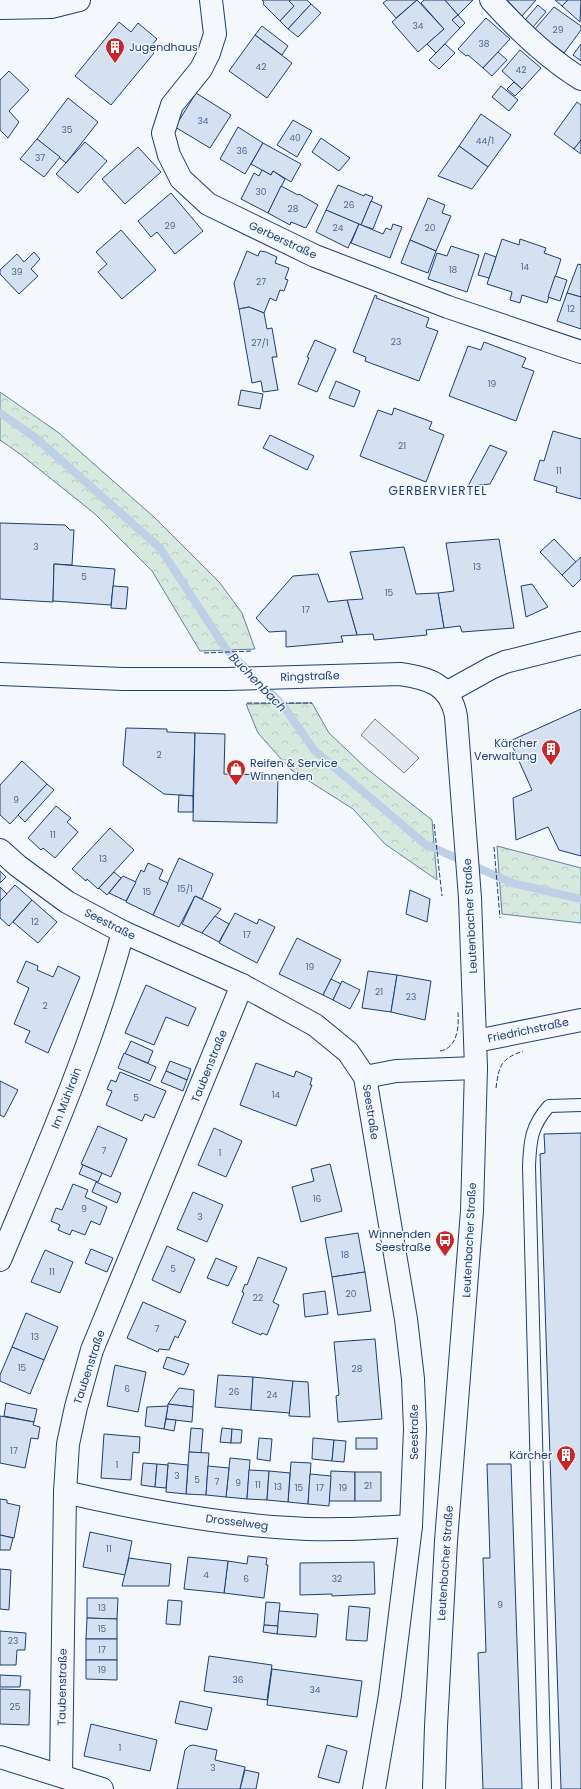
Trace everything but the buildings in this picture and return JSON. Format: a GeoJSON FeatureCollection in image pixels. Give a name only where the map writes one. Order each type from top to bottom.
{"type":"FeatureCollection","features":[{"type":"Feature","properties":{"kind":"street"},"geometry":{"type":"LineString","coordinates":[[0,8],[51,7],[79,0]]}},
{"type":"Feature","properties":{"kind":"street","name":"Gerberstraße"},"geometry":{"type":"LineString","coordinates":[[211,0],[216,34],[201,69],[172,105],[163,133],[169,155],[181,179],[208,204],[315,256],[448,307],[581,352]]}},
{"type":"Feature","properties":{"kind":"street"},"geometry":{"type":"LineString","coordinates":[[491,0],[512,23],[542,50],[581,79]]}},
{"type":"Feature","properties":{"kind":"street"},"geometry":{"type":"LineString","coordinates":[[446,693],[505,662],[581,643]]}},
{"type":"Feature","properties":{"kind":"street","name":"Ringstraße"},"geometry":{"type":"LineString","coordinates":[[0,674],[123,679],[226,679],[400,674],[424,678],[435,684],[446,693]]}},
{"type":"Feature","properties":{"kind":"street","name":"Leutenbacher Straße"},"geometry":{"type":"LineString","coordinates":[[434,1789],[446,1540],[472,1219],[476,1068],[470,898],[456,716],[453,702],[446,693]]}},
{"type":"Feature","properties":{"kind":"street","name":"Seestraße"},"geometry":{"type":"LineString","coordinates":[[0,850],[18,866],[67,902],[123,932],[242,985],[315,1025],[348,1052],[365,1077],[406,1319],[413,1379],[415,1452],[411,1526],[390,1695],[374,1789]]}},
{"type":"Feature","properties":{"kind":"street","name":"Im Mühlrain"},"geometry":{"type":"LineString","coordinates":[[0,1260],[66,1101],[111,977],[123,932]]}},
{"type":"Feature","properties":{"kind":"street","name":"Taubenstraße"},"geometry":{"type":"LineString","coordinates":[[60,1775],[65,1492],[68,1444],[76,1407],[92,1350],[242,985]]}},
{"type":"Feature","properties":{"kind":"street","name":"Friedrichstraße"},"geometry":{"type":"LineString","coordinates":[[476,1041],[581,1020]]}},
{"type":"Feature","properties":{"kind":"street","name":"Seestraße"},"geometry":{"type":"LineString","coordinates":[[365,1077],[396,1071],[476,1068]]}},
{"type":"Feature","properties":{"kind":"street","name":"Drosselweg"},"geometry":{"type":"LineString","coordinates":[[65,1492],[169,1513],[289,1528],[344,1530],[411,1526]]}},
{"type":"Feature","properties":{"kind":"street"},"geometry":{"type":"LineString","coordinates":[[0,1756],[102,1789]]}},
{"type":"Feature","properties":{"kind":"lane"},"geometry":{"type":"LineString","coordinates":[[545,1789],[529,1166],[530,1138],[539,1117],[549,1106],[581,1105]]}},
{"type":"Feature","properties":{"kind":"green space"},"geometry":{"type":"Polygon","coordinates":[[[0,392],[59,433],[155,518],[220,583],[242,613],[255,649],[200,651],[152,571],[95,514],[20,454],[0,440],[0,392]]]}},
{"type":"Feature","properties":{"kind":"green space"},"geometry":{"type":"Polygon","coordinates":[[[312,703],[329,733],[367,769],[432,820],[437,880],[385,844],[353,809],[290,769],[258,733],[246,704],[312,703]]]}},
{"type":"Feature","properties":{"kind":"green space"},"geometry":{"type":"Polygon","coordinates":[[[497,846],[581,868],[581,923],[502,914],[497,846]]]}},
{"type":"Feature","properties":{"kind":"shaded area"},"geometry":{"type":"Polygon","coordinates":[[[375,719],[419,758],[404,773],[361,735],[375,719]]]}},
{"type":"Feature","properties":{"kind":"waterway","name":"Buchenbach"},"geometry":{"type":"LineString","coordinates":[[0,413],[36,438],[160,548],[226,649],[282,704],[314,750],[425,844],[512,883],[581,899]]}},
{"type":"Feature","properties":{"kind":"fence"},"geometry":{"type":"LineString","coordinates":[[204,653],[252,651]]}},
{"type":"Feature","properties":{"kind":"fence"},"geometry":{"type":"LineString","coordinates":[[247,703],[312,703]]}},
{"type":"Feature","properties":{"kind":"fence"},"geometry":{"type":"LineString","coordinates":[[434,824],[442,896]]}},
{"type":"Feature","properties":{"kind":"fence"},"geometry":{"type":"LineString","coordinates":[[494,847],[500,918]]}},
{"type":"Feature","properties":{"kind":"fence"},"geometry":{"type":"LineString","coordinates":[[440,1051],[451,1046],[454,1041],[458,1024],[458,1012]]}},
{"type":"Feature","properties":{"kind":"fence"},"geometry":{"type":"LineString","coordinates":[[496,1088],[498,1074],[502,1064],[510,1057],[523,1051]]}},
{"type":"Feature","properties":{"kind":"place","name":"Jugendhaus"},"geometry":{"type":"Point","coordinates":[115,64]}},
{"type":"Feature","properties":{"kind":"place","name":"Kärcher Verwaltung"},"geometry":{"type":"Point","coordinates":[551,766]}},
{"type":"Feature","properties":{"kind":"place","name":"Reifen & Service Winnenden"},"geometry":{"type":"Point","coordinates":[236,786]}},
{"type":"Feature","properties":{"kind":"place","name":"Winnenden Seestraße"},"geometry":{"type":"Point","coordinates":[445,1257]}},
{"type":"Feature","properties":{"kind":"place","name":"Kärcher"},"geometry":{"type":"Point","coordinates":[566,1472]}},
{"type":"Feature","properties":{"kind":"district","name":"GERBERVIERTEL"},"geometry":{"type":"Point","coordinates":[438,490]}}]}
